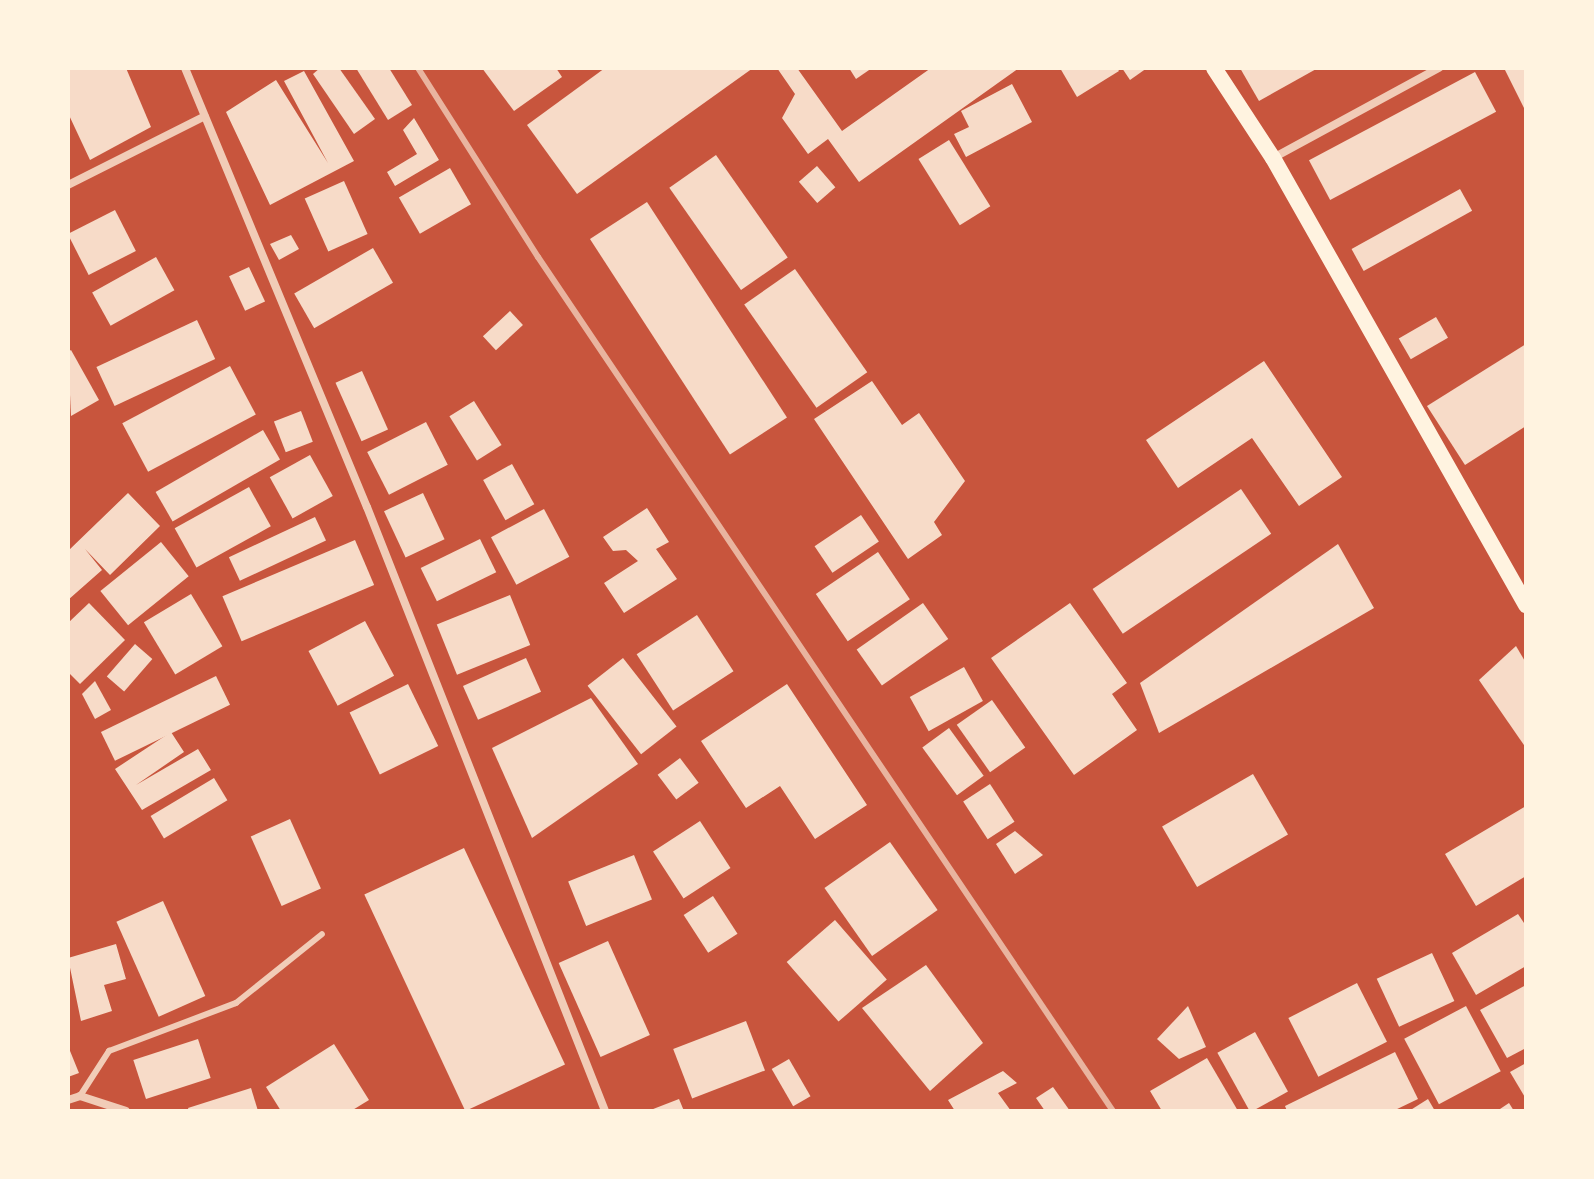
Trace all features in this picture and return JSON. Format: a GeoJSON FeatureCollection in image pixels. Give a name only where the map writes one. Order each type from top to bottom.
{"type":"FeatureCollection","features":[{"type":"Feature","properties":{"kind":"main road"},"geometry":{"type":"LineString","coordinates":[[1214,68],[1273,158],[1526,605]]}},
{"type":"Feature","properties":{"kind":"street"},"geometry":{"type":"LineString","coordinates":[[185,68],[367,507],[605,1111]]}},
{"type":"Feature","properties":{"kind":"street"},"geometry":{"type":"LineString","coordinates":[[1273,158],[1439,68]]}},
{"type":"Feature","properties":{"kind":"street"},"geometry":{"type":"LineString","coordinates":[[68,185],[205,116]]}},
{"type":"Feature","properties":{"kind":"street"},"geometry":{"type":"LineString","coordinates":[[68,1100],[80,1096],[126,1111]]}},
{"type":"Feature","properties":{"kind":"lane"},"geometry":{"type":"LineString","coordinates":[[80,1096],[109,1051],[236,1003],[322,934]]}},
{"type":"Feature","properties":{"kind":"building"},"geometry":{"type":"Polygon","coordinates":[[[68,68],[126,68],[151,127],[90,160],[68,113],[68,68]]]}},
{"type":"Feature","properties":{"kind":"building"},"geometry":{"type":"Polygon","coordinates":[[[320,68],[339,68],[375,119],[354,134],[313,74],[320,68]]]}},
{"type":"Feature","properties":{"kind":"building"},"geometry":{"type":"Polygon","coordinates":[[[356,68],[389,68],[412,105],[388,120],[356,68]]]}},
{"type":"Feature","properties":{"kind":"building"},"geometry":{"type":"Polygon","coordinates":[[[482,68],[556,68],[562,77],[514,111],[482,68]]]}},
{"type":"Feature","properties":{"kind":"building"},"geometry":{"type":"Polygon","coordinates":[[[605,68],[753,68],[577,194],[527,125],[605,68]]]}},
{"type":"Feature","properties":{"kind":"building"},"geometry":{"type":"Polygon","coordinates":[[[777,68],[797,68],[842,131],[931,68],[1019,68],[859,182],[828,139],[808,154],[782,118],[795,94],[777,68]]]}},
{"type":"Feature","properties":{"kind":"building"},"geometry":{"type":"Polygon","coordinates":[[[849,68],[872,68],[856,79],[849,68]]]}},
{"type":"Feature","properties":{"kind":"building"},"geometry":{"type":"Polygon","coordinates":[[[1060,68],[1117,68],[1119,71],[1077,97],[1060,68]]]}},
{"type":"Feature","properties":{"kind":"building"},"geometry":{"type":"Polygon","coordinates":[[[1122,68],[1147,68],[1130,80],[1122,68]]]}},
{"type":"Feature","properties":{"kind":"building"},"geometry":{"type":"Polygon","coordinates":[[[1240,68],[1318,68],[1259,101],[1240,68]]]}},
{"type":"Feature","properties":{"kind":"building"},"geometry":{"type":"Polygon","coordinates":[[[1504,68],[1526,68],[1526,112],[1504,68]]]}},
{"type":"Feature","properties":{"kind":"building"},"geometry":{"type":"Polygon","coordinates":[[[304,71],[354,161],[270,205],[226,112],[276,80],[328,163],[284,81],[304,71]]]}},
{"type":"Feature","properties":{"kind":"building"},"geometry":{"type":"Polygon","coordinates":[[[1475,72],[1496,112],[1330,200],[1309,160],[1475,72]]]}},
{"type":"Feature","properties":{"kind":"building"},"geometry":{"type":"Polygon","coordinates":[[[1012,84],[1032,122],[966,157],[954,134],[969,127],[961,111],[1012,84]]]}},
{"type":"Feature","properties":{"kind":"building"},"geometry":{"type":"Polygon","coordinates":[[[414,118],[439,160],[395,186],[387,172],[417,154],[403,130],[414,118]]]}},
{"type":"Feature","properties":{"kind":"building"},"geometry":{"type":"Polygon","coordinates":[[[949,140],[990,206],[960,225],[918,159],[949,140]]]}},
{"type":"Feature","properties":{"kind":"building"},"geometry":{"type":"Polygon","coordinates":[[[716,155],[788,257],[741,290],[669,188],[716,155]]]}},
{"type":"Feature","properties":{"kind":"building"},"geometry":{"type":"Polygon","coordinates":[[[817,166],[835,187],[817,203],[799,182],[817,166]]]}},
{"type":"Feature","properties":{"kind":"building"},"geometry":{"type":"Polygon","coordinates":[[[450,168],[471,204],[420,234],[399,198],[450,168]]]}},
{"type":"Feature","properties":{"kind":"building"},"geometry":{"type":"Polygon","coordinates":[[[344,181],[368,234],[328,251],[305,198],[344,181]]]}},
{"type":"Feature","properties":{"kind":"building"},"geometry":{"type":"Polygon","coordinates":[[[1460,189],[1472,211],[1364,271],[1352,249],[1460,189]]]}},
{"type":"Feature","properties":{"kind":"building"},"geometry":{"type":"Polygon","coordinates":[[[647,202],[787,418],[730,455],[590,239],[647,202]]]}},
{"type":"Feature","properties":{"kind":"building"},"geometry":{"type":"Polygon","coordinates":[[[115,210],[136,251],[89,275],[68,234],[115,210]]]}},
{"type":"Feature","properties":{"kind":"building"},"geometry":{"type":"Polygon","coordinates":[[[291,235],[299,249],[279,260],[270,244],[291,235]]]}},
{"type":"Feature","properties":{"kind":"building"},"geometry":{"type":"Polygon","coordinates":[[[373,248],[393,283],[314,328],[294,294],[373,248]]]}},
{"type":"Feature","properties":{"kind":"building"},"geometry":{"type":"Polygon","coordinates":[[[156,257],[174,290],[111,326],[92,292],[156,257]]]}},
{"type":"Feature","properties":{"kind":"building"},"geometry":{"type":"Polygon","coordinates":[[[249,267],[265,301],[245,311],[229,276],[249,267]]]}},
{"type":"Feature","properties":{"kind":"building"},"geometry":{"type":"Polygon","coordinates":[[[795,269],[867,372],[816,408],[744,305],[795,269]]]}},
{"type":"Feature","properties":{"kind":"building"},"geometry":{"type":"Polygon","coordinates":[[[510,311],[523,325],[496,350],[483,336],[510,311]]]}},
{"type":"Feature","properties":{"kind":"building"},"geometry":{"type":"Polygon","coordinates":[[[1436,317],[1448,338],[1411,359],[1399,338],[1436,317]]]}},
{"type":"Feature","properties":{"kind":"building"},"geometry":{"type":"Polygon","coordinates":[[[197,320],[215,359],[115,406],[96,367],[197,320]]]}},
{"type":"Feature","properties":{"kind":"building"},"geometry":{"type":"Polygon","coordinates":[[[1526,344],[1526,426],[1465,465],[1427,406],[1526,344]]]}},
{"type":"Feature","properties":{"kind":"building"},"geometry":{"type":"Polygon","coordinates":[[[71,350],[99,400],[71,416],[68,352],[71,350]]]}},
{"type":"Feature","properties":{"kind":"building"},"geometry":{"type":"Polygon","coordinates":[[[1264,361],[1342,477],[1299,506],[1252,438],[1178,488],[1146,440],[1264,361]]]}},
{"type":"Feature","properties":{"kind":"building"},"geometry":{"type":"Polygon","coordinates":[[[230,366],[256,415],[148,472],[122,423],[230,366]]]}},
{"type":"Feature","properties":{"kind":"building"},"geometry":{"type":"Polygon","coordinates":[[[362,371],[388,429],[362,441],[336,383],[362,371]]]}},
{"type":"Feature","properties":{"kind":"building"},"geometry":{"type":"Polygon","coordinates":[[[872,381],[902,425],[919,413],[965,481],[934,522],[942,535],[908,559],[814,419],[872,381]]]}},
{"type":"Feature","properties":{"kind":"building"},"geometry":{"type":"Polygon","coordinates":[[[474,401],[502,445],[477,460],[449,416],[474,401]]]}},
{"type":"Feature","properties":{"kind":"building"},"geometry":{"type":"Polygon","coordinates":[[[301,411],[313,442],[286,452],[274,421],[301,411]]]}},
{"type":"Feature","properties":{"kind":"building"},"geometry":{"type":"Polygon","coordinates":[[[426,422],[448,465],[389,495],[367,452],[426,422]]]}},
{"type":"Feature","properties":{"kind":"building"},"geometry":{"type":"Polygon","coordinates":[[[263,430],[280,459],[173,521],[156,492],[263,430]]]}},
{"type":"Feature","properties":{"kind":"building"},"geometry":{"type":"Polygon","coordinates":[[[310,455],[333,496],[293,518],[270,477],[310,455]]]}},
{"type":"Feature","properties":{"kind":"building"},"geometry":{"type":"Polygon","coordinates":[[[512,464],[534,504],[505,520],[483,480],[512,464]]]}},
{"type":"Feature","properties":{"kind":"building"},"geometry":{"type":"Polygon","coordinates":[[[249,487],[271,526],[196,568],[175,528],[249,487]]]}},
{"type":"Feature","properties":{"kind":"building"},"geometry":{"type":"Polygon","coordinates":[[[1241,489],[1271,534],[1123,634],[1093,589],[1241,489]]]}},
{"type":"Feature","properties":{"kind":"building"},"geometry":{"type":"Polygon","coordinates":[[[128,493],[160,526],[110,575],[85,549],[102,570],[68,600],[68,551],[128,493]]]}},
{"type":"Feature","properties":{"kind":"building"},"geometry":{"type":"Polygon","coordinates":[[[423,493],[445,539],[406,557],[384,511],[423,493]]]}},
{"type":"Feature","properties":{"kind":"building"},"geometry":{"type":"Polygon","coordinates":[[[647,508],[669,542],[656,549],[677,579],[624,613],[604,583],[638,561],[626,550],[613,551],[603,537],[647,508]]]}},
{"type":"Feature","properties":{"kind":"building"},"geometry":{"type":"Polygon","coordinates":[[[544,509],[569,557],[516,585],[491,537],[544,509]]]}},
{"type":"Feature","properties":{"kind":"building"},"geometry":{"type":"Polygon","coordinates":[[[861,515],[879,542],[832,573],[815,546],[861,515]]]}},
{"type":"Feature","properties":{"kind":"building"},"geometry":{"type":"Polygon","coordinates":[[[315,517],[326,541],[240,581],[229,557],[315,517]]]}},
{"type":"Feature","properties":{"kind":"building"},"geometry":{"type":"Polygon","coordinates":[[[480,539],[496,572],[437,601],[421,568],[480,539]]]}},
{"type":"Feature","properties":{"kind":"building"},"geometry":{"type":"Polygon","coordinates":[[[355,540],[374,585],[242,641],[222,596],[355,540]]]}},
{"type":"Feature","properties":{"kind":"building"},"geometry":{"type":"Polygon","coordinates":[[[161,542],[189,576],[128,625],[100,591],[161,542]]]}},
{"type":"Feature","properties":{"kind":"building"},"geometry":{"type":"Polygon","coordinates":[[[1338,544],[1374,608],[1159,733],[1140,683],[1338,544]]]}},
{"type":"Feature","properties":{"kind":"building"},"geometry":{"type":"Polygon","coordinates":[[[878,552],[910,599],[848,641],[816,594],[878,552]]]}},
{"type":"Feature","properties":{"kind":"building"},"geometry":{"type":"Polygon","coordinates":[[[191,594],[222,646],[175,675],[144,622],[191,594]]]}},
{"type":"Feature","properties":{"kind":"building"},"geometry":{"type":"Polygon","coordinates":[[[510,595],[530,645],[457,675],[437,625],[510,595]]]}},
{"type":"Feature","properties":{"kind":"building"},"geometry":{"type":"Polygon","coordinates":[[[89,603],[125,640],[80,684],[68,672],[68,623],[89,603]]]}},
{"type":"Feature","properties":{"kind":"building"},"geometry":{"type":"Polygon","coordinates":[[[923,603],[948,639],[882,686],[857,649],[923,603]]]}},
{"type":"Feature","properties":{"kind":"building"},"geometry":{"type":"Polygon","coordinates":[[[1070,603],[1127,683],[1112,694],[1137,730],[1074,775],[991,658],[1070,603]]]}},
{"type":"Feature","properties":{"kind":"building"},"geometry":{"type":"Polygon","coordinates":[[[697,615],[733,671],[673,710],[637,654],[697,615]]]}},
{"type":"Feature","properties":{"kind":"building"},"geometry":{"type":"Polygon","coordinates":[[[365,621],[394,676],[338,706],[308,651],[365,621]]]}},
{"type":"Feature","properties":{"kind":"building"},"geometry":{"type":"Polygon","coordinates":[[[135,644],[152,659],[124,692],[107,676],[135,644]]]}},
{"type":"Feature","properties":{"kind":"building"},"geometry":{"type":"Polygon","coordinates":[[[1516,646],[1526,663],[1526,748],[1479,680],[1516,646]]]}},
{"type":"Feature","properties":{"kind":"building"},"geometry":{"type":"Polygon","coordinates":[[[526,658],[541,692],[478,720],[463,686],[526,658]]]}},
{"type":"Feature","properties":{"kind":"building"},"geometry":{"type":"Polygon","coordinates":[[[623,658],[677,727],[641,754],[588,686],[623,658]]]}},
{"type":"Feature","properties":{"kind":"building"},"geometry":{"type":"Polygon","coordinates":[[[964,667],[983,701],[929,731],[910,697],[964,667]]]}},
{"type":"Feature","properties":{"kind":"building"},"geometry":{"type":"Polygon","coordinates":[[[216,676],[230,705],[115,761],[101,732],[216,676]]]}},
{"type":"Feature","properties":{"kind":"building"},"geometry":{"type":"Polygon","coordinates":[[[95,681],[111,710],[95,719],[82,694],[95,681]]]}},
{"type":"Feature","properties":{"kind":"building"},"geometry":{"type":"Polygon","coordinates":[[[408,684],[438,746],[380,775],[350,712],[408,684]]]}},
{"type":"Feature","properties":{"kind":"building"},"geometry":{"type":"Polygon","coordinates":[[[787,684],[867,805],[815,839],[780,786],[746,808],[701,741],[787,684]]]}},
{"type":"Feature","properties":{"kind":"building"},"geometry":{"type":"Polygon","coordinates":[[[591,698],[638,764],[532,838],[492,748],[591,698]]]}},
{"type":"Feature","properties":{"kind":"building"},"geometry":{"type":"Polygon","coordinates":[[[992,700],[1025,748],[990,772],[957,725],[992,700]]]}},
{"type":"Feature","properties":{"kind":"building"},"geometry":{"type":"Polygon","coordinates":[[[949,728],[984,776],[957,795],[922,747],[949,728]]]}},
{"type":"Feature","properties":{"kind":"building"},"geometry":{"type":"Polygon","coordinates":[[[171,732],[184,752],[136,785],[198,749],[211,770],[142,810],[115,769],[171,732]]]}},
{"type":"Feature","properties":{"kind":"building"},"geometry":{"type":"Polygon","coordinates":[[[680,758],[699,783],[676,800],[658,775],[680,758]]]}},
{"type":"Feature","properties":{"kind":"building"},"geometry":{"type":"Polygon","coordinates":[[[1253,774],[1288,835],[1197,887],[1162,826],[1253,774]]]}},
{"type":"Feature","properties":{"kind":"building"},"geometry":{"type":"Polygon","coordinates":[[[214,778],[227,800],[164,838],[151,816],[214,778]]]}},
{"type":"Feature","properties":{"kind":"building"},"geometry":{"type":"Polygon","coordinates":[[[990,784],[1015,822],[988,839],[963,801],[990,784]]]}},
{"type":"Feature","properties":{"kind":"building"},"geometry":{"type":"Polygon","coordinates":[[[1526,806],[1526,876],[1476,906],[1445,854],[1526,806]]]}},
{"type":"Feature","properties":{"kind":"building"},"geometry":{"type":"Polygon","coordinates":[[[290,819],[321,888],[282,906],[251,836],[290,819]]]}},
{"type":"Feature","properties":{"kind":"building"},"geometry":{"type":"Polygon","coordinates":[[[700,821],[730,868],[684,898],[653,851],[700,821]]]}},
{"type":"Feature","properties":{"kind":"building"},"geometry":{"type":"Polygon","coordinates":[[[1015,831],[1043,855],[1015,874],[996,844],[1015,831]]]}},
{"type":"Feature","properties":{"kind":"building"},"geometry":{"type":"Polygon","coordinates":[[[890,842],[938,910],[872,956],[824,888],[890,842]]]}},
{"type":"Feature","properties":{"kind":"building"},"geometry":{"type":"Polygon","coordinates":[[[464,848],[565,1065],[465,1111],[364,894],[464,848]]]}},
{"type":"Feature","properties":{"kind":"building"},"geometry":{"type":"Polygon","coordinates":[[[634,855],[652,900],[586,926],[568,882],[634,855]]]}},
{"type":"Feature","properties":{"kind":"building"},"geometry":{"type":"Polygon","coordinates":[[[713,896],[738,934],[708,953],[684,915],[713,896]]]}},
{"type":"Feature","properties":{"kind":"building"},"geometry":{"type":"Polygon","coordinates":[[[163,901],[205,996],[159,1017],[116,922],[163,901]]]}},
{"type":"Feature","properties":{"kind":"building"},"geometry":{"type":"Polygon","coordinates":[[[1518,914],[1526,926],[1526,966],[1476,995],[1452,953],[1518,914]]]}},
{"type":"Feature","properties":{"kind":"building"},"geometry":{"type":"Polygon","coordinates":[[[835,920],[887,980],[839,1022],[787,962],[835,920]]]}},
{"type":"Feature","properties":{"kind":"building"},"geometry":{"type":"Polygon","coordinates":[[[608,941],[650,1035],[601,1057],[559,963],[608,941]]]}},
{"type":"Feature","properties":{"kind":"building"},"geometry":{"type":"Polygon","coordinates":[[[116,944],[126,979],[104,985],[112,1011],[81,1021],[68,958],[116,944]]]}},
{"type":"Feature","properties":{"kind":"building"},"geometry":{"type":"Polygon","coordinates":[[[1432,953],[1454,1001],[1399,1027],[1377,979],[1432,953]]]}},
{"type":"Feature","properties":{"kind":"building"},"geometry":{"type":"Polygon","coordinates":[[[926,965],[983,1043],[930,1091],[862,1008],[926,965]]]}},
{"type":"Feature","properties":{"kind":"building"},"geometry":{"type":"Polygon","coordinates":[[[1357,983],[1387,1042],[1318,1077],[1288,1018],[1357,983]]]}},
{"type":"Feature","properties":{"kind":"building"},"geometry":{"type":"Polygon","coordinates":[[[1526,985],[1526,1048],[1507,1058],[1480,1010],[1526,985]]]}},
{"type":"Feature","properties":{"kind":"building"},"geometry":{"type":"Polygon","coordinates":[[[1188,1006],[1206,1047],[1179,1059],[1157,1039],[1188,1006]]]}},
{"type":"Feature","properties":{"kind":"building"},"geometry":{"type":"Polygon","coordinates":[[[1466,1006],[1501,1071],[1439,1104],[1404,1039],[1466,1006]]]}},
{"type":"Feature","properties":{"kind":"building"},"geometry":{"type":"Polygon","coordinates":[[[746,1021],[765,1070],[692,1098],[673,1049],[746,1021]]]}},
{"type":"Feature","properties":{"kind":"building"},"geometry":{"type":"Polygon","coordinates":[[[1255,1032],[1288,1091],[1250,1111],[1217,1053],[1255,1032]]]}},
{"type":"Feature","properties":{"kind":"building"},"geometry":{"type":"Polygon","coordinates":[[[198,1039],[211,1078],[146,1099],[133,1060],[198,1039]]]}},
{"type":"Feature","properties":{"kind":"building"},"geometry":{"type":"Polygon","coordinates":[[[334,1044],[369,1100],[351,1111],[281,1111],[266,1087],[334,1044]]]}},
{"type":"Feature","properties":{"kind":"building"},"geometry":{"type":"Polygon","coordinates":[[[68,1046],[79,1073],[68,1077],[68,1046]]]}},
{"type":"Feature","properties":{"kind":"building"},"geometry":{"type":"Polygon","coordinates":[[[1395,1052],[1418,1099],[1393,1111],[1287,1111],[1285,1106],[1395,1052]]]}},
{"type":"Feature","properties":{"kind":"building"},"geometry":{"type":"Polygon","coordinates":[[[1207,1058],[1238,1111],[1162,1111],[1150,1091],[1207,1058]]]}},
{"type":"Feature","properties":{"kind":"building"},"geometry":{"type":"Polygon","coordinates":[[[789,1059],[810,1096],[793,1106],[772,1069],[789,1059]]]}},
{"type":"Feature","properties":{"kind":"building"},"geometry":{"type":"Polygon","coordinates":[[[1526,1063],[1526,1099],[1510,1072],[1526,1063]]]}},
{"type":"Feature","properties":{"kind":"building"},"geometry":{"type":"Polygon","coordinates":[[[1003,1071],[1017,1083],[998,1093],[1011,1111],[955,1111],[948,1100],[1003,1071]]]}},
{"type":"Feature","properties":{"kind":"building"},"geometry":{"type":"Polygon","coordinates":[[[1053,1087],[1070,1111],[1045,1111],[1036,1098],[1053,1087]]]}},
{"type":"Feature","properties":{"kind":"building"},"geometry":{"type":"Polygon","coordinates":[[[251,1088],[258,1111],[189,1111],[188,1108],[251,1088]]]}},
{"type":"Feature","properties":{"kind":"building"},"geometry":{"type":"Polygon","coordinates":[[[679,1099],[684,1111],[648,1111],[679,1099]]]}},
{"type":"Feature","properties":{"kind":"building"},"geometry":{"type":"Polygon","coordinates":[[[1428,1099],[1435,1111],[1409,1111],[1428,1099]]]}},
{"type":"Feature","properties":{"kind":"building"},"geometry":{"type":"Polygon","coordinates":[[[1509,1103],[1514,1111],[1497,1111],[1509,1103]]]}},
{"type":"Feature","properties":{"kind":"railway"},"geometry":{"type":"LineString","coordinates":[[418,68],[538,257],[1113,1111]]}}]}
